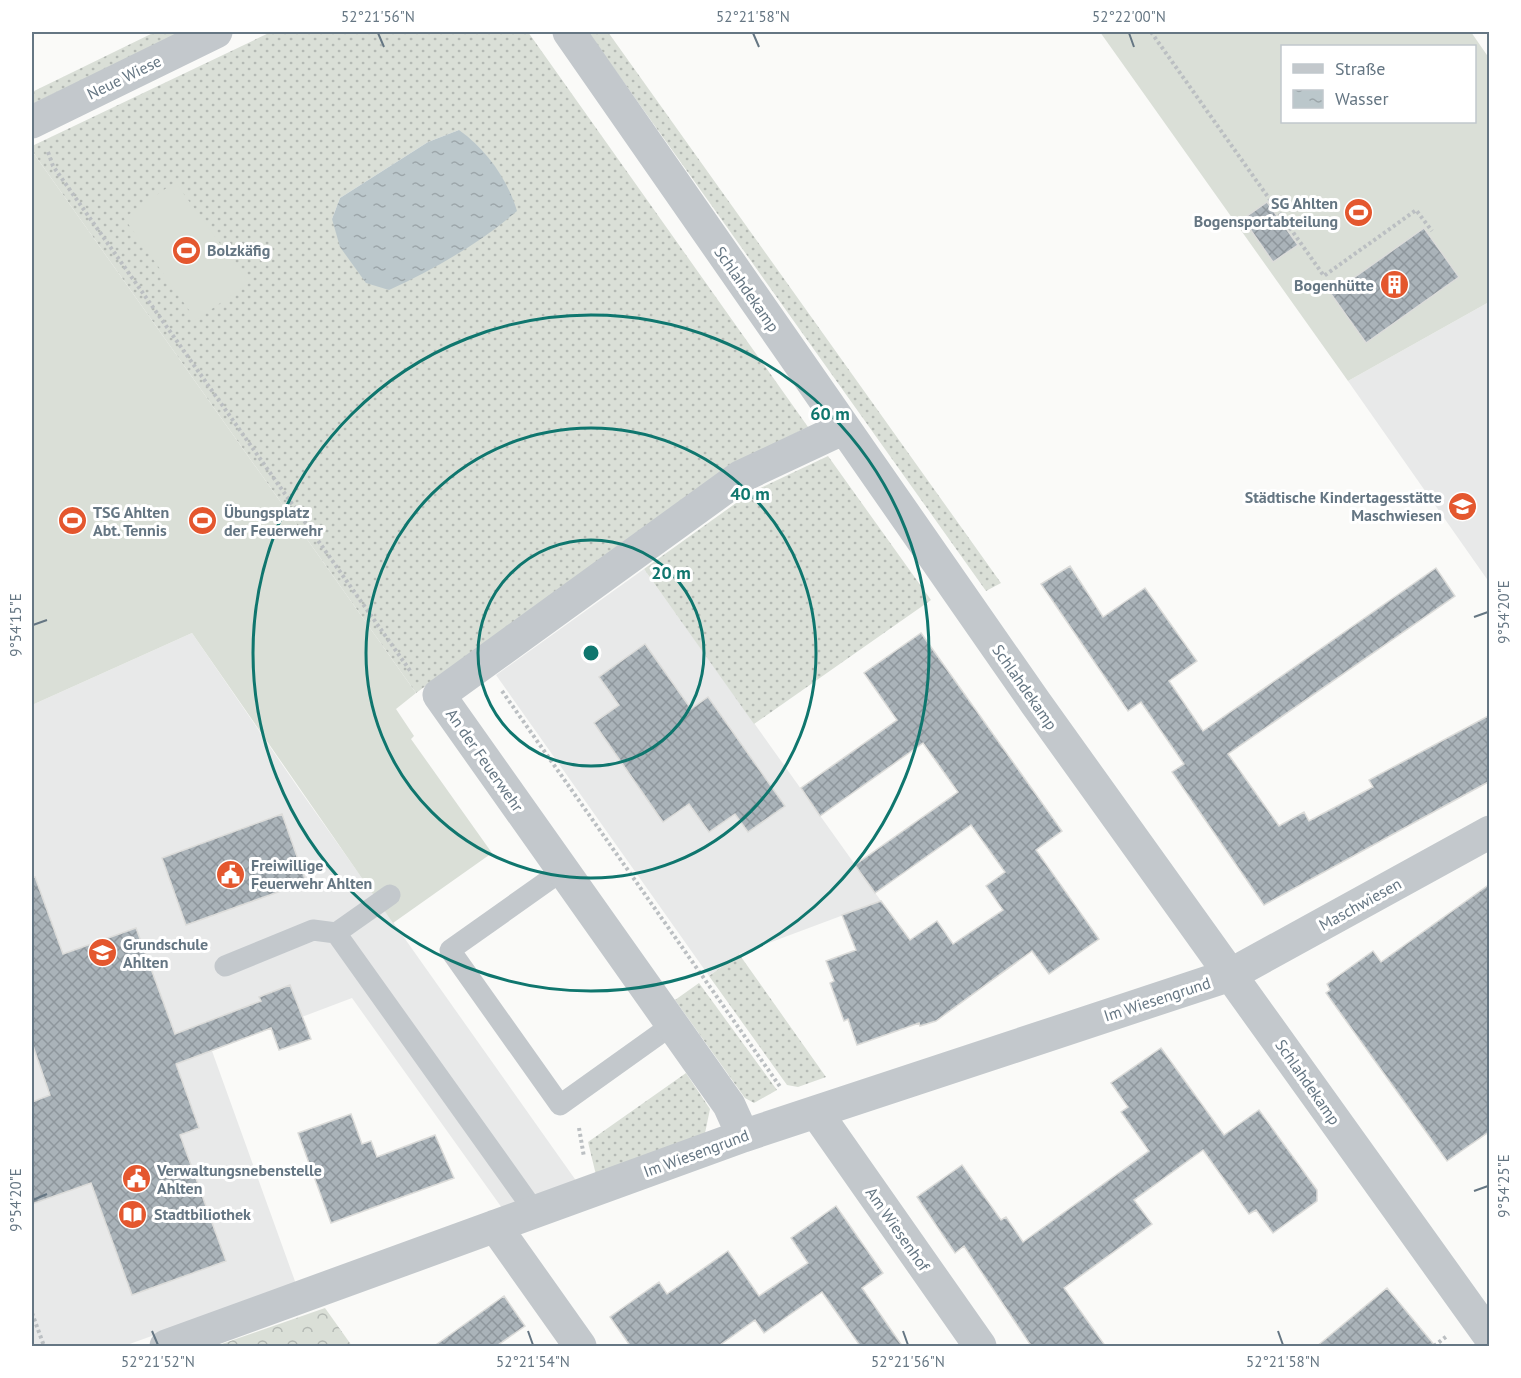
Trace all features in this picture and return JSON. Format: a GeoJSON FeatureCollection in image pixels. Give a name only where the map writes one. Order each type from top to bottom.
{"type":"FeatureCollection","features":[{"type":"Feature","properties":{"kind":"street","name":"Neue Wiese"},"geometry":{"type":"LineString","coordinates":[[35,120],[216,32]]}},
{"type":"Feature","properties":{"kind":"street","name":"Schlahdekamp"},"geometry":{"type":"LineString","coordinates":[[569,32],[844,428],[1230,975],[1490,1337]]}},
{"type":"Feature","properties":{"kind":"street","name":"An der Feuerwehr"},"geometry":{"type":"LineString","coordinates":[[743,1136],[729,1106],[440,695],[740,477],[844,428]]}},
{"type":"Feature","properties":{"kind":"street","name":"Maschwiesen"},"geometry":{"type":"LineString","coordinates":[[1230,975],[1490,832]]}},
{"type":"Feature","properties":{"kind":"street","name":"Im Wiesengrund"},"geometry":{"type":"LineString","coordinates":[[166,1347],[743,1136],[1230,975]]}},
{"type":"Feature","properties":{"kind":"street","name":"Am Wiesenhof"},"geometry":{"type":"LineString","coordinates":[[816,1112],[980,1347]]}},
{"type":"Feature","properties":{"kind":"street"},"geometry":{"type":"LineString","coordinates":[[495,1226],[580,1347]]}},
{"type":"Feature","properties":{"kind":"lane"},"geometry":{"type":"LineString","coordinates":[[563,870],[450,950],[560,1105],[672,1025]]}},
{"type":"Feature","properties":{"kind":"lane"},"geometry":{"type":"LineString","coordinates":[[225,966],[313,930],[336,933],[390,895]]}},
{"type":"Feature","properties":{"kind":"lane"},"geometry":{"type":"LineString","coordinates":[[336,933],[535,1212]]}},
{"type":"Feature","properties":{"kind":"path"},"geometry":{"type":"LineString","coordinates":[[1151,32],[1324,276],[1416,210],[1432,231]]}},
{"type":"Feature","properties":{"kind":"path"},"geometry":{"type":"LineString","coordinates":[[35,120],[53,166],[412,672],[440,695]]}},
{"type":"Feature","properties":{"kind":"path"},"geometry":{"type":"LineString","coordinates":[[483,664],[784,1092]]}},
{"type":"Feature","properties":{"kind":"path"},"geometry":{"type":"LineString","coordinates":[[573,1095],[589,1192]]}},
{"type":"Feature","properties":{"kind":"path"},"geometry":{"type":"LineString","coordinates":[[32,1313],[44,1347]]}},
{"type":"Feature","properties":{"kind":"shaded area","name":"Städtische Kindertagesstätte Maschwiesen"},"geometry":{"type":"Polygon","coordinates":[[[1489,302],[1489,582],[1348,381],[1489,302]]]}},
{"type":"Feature","properties":{"kind":"shaded area"},"geometry":{"type":"Polygon","coordinates":[[[644,569],[881,901],[739,954],[709,976],[496,675],[644,569]]]}},
{"type":"Feature","properties":{"kind":"shaded area","name":"Grundschule Ahlten"},"geometry":{"type":"Polygon","coordinates":[[[192,633],[299,789],[577,1182],[502,1208],[352,998],[212,1051],[296,1284],[124,1346],[32,1346],[32,705],[192,633]]]}},
{"type":"Feature","properties":{"kind":"green space"},"geometry":{"type":"Polygon","coordinates":[[[155,32],[183,32],[32,104],[32,92],[155,32]]]}},
{"type":"Feature","properties":{"kind":"green space"},"geometry":{"type":"Polygon","coordinates":[[[271,32],[528,32],[808,427],[734,463],[416,693],[32,151],[32,146],[271,32]],[[459,130],[428,142],[340,198],[332,219],[459,130]]]}},
{"type":"Feature","properties":{"kind":"green space"},"geometry":{"type":"Polygon","coordinates":[[[588,32],[608,32],[1001,583],[986,591],[588,32]]]}},
{"type":"Feature","properties":{"kind":"green space","name":"SG Ahlten Bogensportabteilung"},"geometry":{"type":"Polygon","coordinates":[[[1100,32],[1471,32],[1489,58],[1489,302],[1348,381],[1100,32]]]}},
{"type":"Feature","properties":{"kind":"green space","name":"Übungsplatz der Feuerwehr"},"geometry":{"type":"Polygon","coordinates":[[[32,151],[416,693],[396,709],[414,736],[411,739],[492,853],[393,923],[192,633],[32,705],[32,151]]]}},
{"type":"Feature","properties":{"kind":"green space","name":"Bolzkäfig"},"geometry":{"type":"Polygon","coordinates":[[[175,182],[249,283],[196,320],[124,218],[175,182]]]}},
{"type":"Feature","properties":{"kind":"green space"},"geometry":{"type":"Polygon","coordinates":[[[828,456],[931,600],[754,724],[644,569],[750,493],[828,456]]]}},
{"type":"Feature","properties":{"kind":"green space"},"geometry":{"type":"Polygon","coordinates":[[[739,954],[826,1077],[798,1087],[787,1085],[709,976],[739,954]]]}},
{"type":"Feature","properties":{"kind":"green space"},"geometry":{"type":"Polygon","coordinates":[[[699,983],[777,1090],[754,1103],[745,1098],[675,1000],[699,983]]]}},
{"type":"Feature","properties":{"kind":"green space"},"geometry":{"type":"Polygon","coordinates":[[[686,1073],[710,1109],[704,1138],[596,1175],[588,1142],[686,1073]]]}},
{"type":"Feature","properties":{"kind":"green space"},"geometry":{"type":"Polygon","coordinates":[[[325,1308],[352,1346],[216,1346],[325,1308]]]}},
{"type":"Feature","properties":{"kind":"water"},"geometry":{"type":"Polygon","coordinates":[[[459,130],[478,146],[495,166],[508,188],[517,211],[472,245],[406,282],[389,290],[366,283],[340,247],[332,219],[340,198],[428,142],[459,130]]]}},
{"type":"Feature","properties":{"kind":"building"},"geometry":{"type":"Polygon","coordinates":[[[1267,202],[1298,245],[1273,262],[1243,219],[1267,202]]]}},
{"type":"Feature","properties":{"kind":"building","name":"Bogenhütte"},"geometry":{"type":"Polygon","coordinates":[[[1424,228],[1459,277],[1366,343],[1331,294],[1424,228]]]}},
{"type":"Feature","properties":{"kind":"building"},"geometry":{"type":"Polygon","coordinates":[[[1070,566],[1103,617],[1145,588],[1197,661],[1169,681],[1203,731],[1436,568],[1455,596],[1228,754],[1279,826],[1304,812],[1309,821],[1373,787],[1369,780],[1490,715],[1490,781],[1264,905],[1172,772],[1184,764],[1141,702],[1128,711],[1041,584],[1070,566]]]}},
{"type":"Feature","properties":{"kind":"building"},"geometry":{"type":"Polygon","coordinates":[[[921,633],[1062,831],[1036,850],[1099,939],[1049,974],[1032,951],[936,1021],[920,1026],[919,1023],[857,1045],[848,1019],[844,1021],[830,983],[834,981],[826,961],[856,950],[842,915],[881,901],[910,940],[937,921],[953,944],[1003,910],[986,886],[1005,872],[971,825],[875,893],[855,865],[958,792],[923,743],[820,816],[801,788],[897,720],[864,673],[921,633]]]}},
{"type":"Feature","properties":{"kind":"building"},"geometry":{"type":"Polygon","coordinates":[[[645,644],[691,709],[708,697],[785,806],[748,832],[735,814],[709,832],[689,804],[663,822],[594,723],[619,705],[599,677],[645,644]]]}},
{"type":"Feature","properties":{"kind":"building","name":"Freiwillige Feuerwehr Ahlten"},"geometry":{"type":"Polygon","coordinates":[[[282,814],[306,882],[186,925],[162,858],[282,814]]]}},
{"type":"Feature","properties":{"kind":"building"},"geometry":{"type":"Polygon","coordinates":[[[35,877],[63,954],[136,928],[175,1034],[261,1001],[259,997],[290,985],[311,1039],[279,1050],[271,1028],[176,1064],[199,1128],[180,1135],[226,1261],[132,1295],[91,1183],[32,1204],[32,1102],[50,1095],[32,1043],[32,878],[35,877]]]}},
{"type":"Feature","properties":{"kind":"building"},"geometry":{"type":"Polygon","coordinates":[[[1490,884],[1490,1131],[1447,1161],[1326,993],[1330,990],[1327,984],[1373,951],[1381,962],[1490,884]]]}},
{"type":"Feature","properties":{"kind":"building"},"geometry":{"type":"Polygon","coordinates":[[[1161,1048],[1224,1135],[1259,1110],[1317,1190],[1317,1201],[1273,1233],[1256,1210],[1249,1214],[1203,1150],[1134,1200],[1152,1224],[1064,1288],[1106,1347],[1032,1347],[964,1246],[955,1253],[917,1197],[962,1165],[1001,1220],[1006,1217],[1023,1242],[1149,1151],[1121,1112],[1128,1107],[1111,1083],[1161,1048]]]}},
{"type":"Feature","properties":{"kind":"building"},"geometry":{"type":"Polygon","coordinates":[[[351,1114],[362,1144],[371,1141],[377,1157],[435,1135],[454,1178],[331,1223],[298,1133],[351,1114]]]}},
{"type":"Feature","properties":{"kind":"building"},"geometry":{"type":"Polygon","coordinates":[[[836,1206],[883,1273],[862,1288],[903,1347],[861,1347],[822,1292],[764,1333],[755,1320],[717,1347],[631,1347],[610,1317],[659,1282],[667,1294],[728,1251],[759,1296],[808,1263],[791,1238],[836,1206]]]}},
{"type":"Feature","properties":{"kind":"building"},"geometry":{"type":"Polygon","coordinates":[[[1387,1288],[1436,1347],[1316,1347],[1387,1288]]]}},
{"type":"Feature","properties":{"kind":"building"},"geometry":{"type":"Polygon","coordinates":[[[504,1296],[525,1326],[495,1347],[433,1347],[504,1296]]]}},
{"type":"Feature","properties":{"kind":"place","name":"SG Ahlten Bogensportabteilung"},"geometry":{"type":"Point","coordinates":[1359,212]}},
{"type":"Feature","properties":{"kind":"place","name":"Bolzkäfig"},"geometry":{"type":"Point","coordinates":[186,250]}},
{"type":"Feature","properties":{"kind":"place","name":"Bogenhütte"},"geometry":{"type":"Point","coordinates":[1395,285]}},
{"type":"Feature","properties":{"kind":"place","name":"Städtische Kindertagesstätte Maschwiesen"},"geometry":{"type":"Point","coordinates":[1463,506]}},
{"type":"Feature","properties":{"kind":"place","name":"TSG Ahlten Abt. Tennis"},"geometry":{"type":"Point","coordinates":[72,521]}},
{"type":"Feature","properties":{"kind":"place","name":"Übungsplatz der Feuerwehr"},"geometry":{"type":"Point","coordinates":[203,521]}},
{"type":"Feature","properties":{"kind":"place","name":"Freiwillige Feuerwehr Ahlten"},"geometry":{"type":"Point","coordinates":[230,874]}},
{"type":"Feature","properties":{"kind":"place","name":"Grundschule Ahlten"},"geometry":{"type":"Point","coordinates":[102,953]}},
{"type":"Feature","properties":{"kind":"place","name":"Verwaltungsnebenstelle Ahlten"},"geometry":{"type":"Point","coordinates":[136,1179]}},
{"type":"Feature","properties":{"kind":"place","name":"Stadtbiliothek"},"geometry":{"type":"Point","coordinates":[133,1214]}}]}
